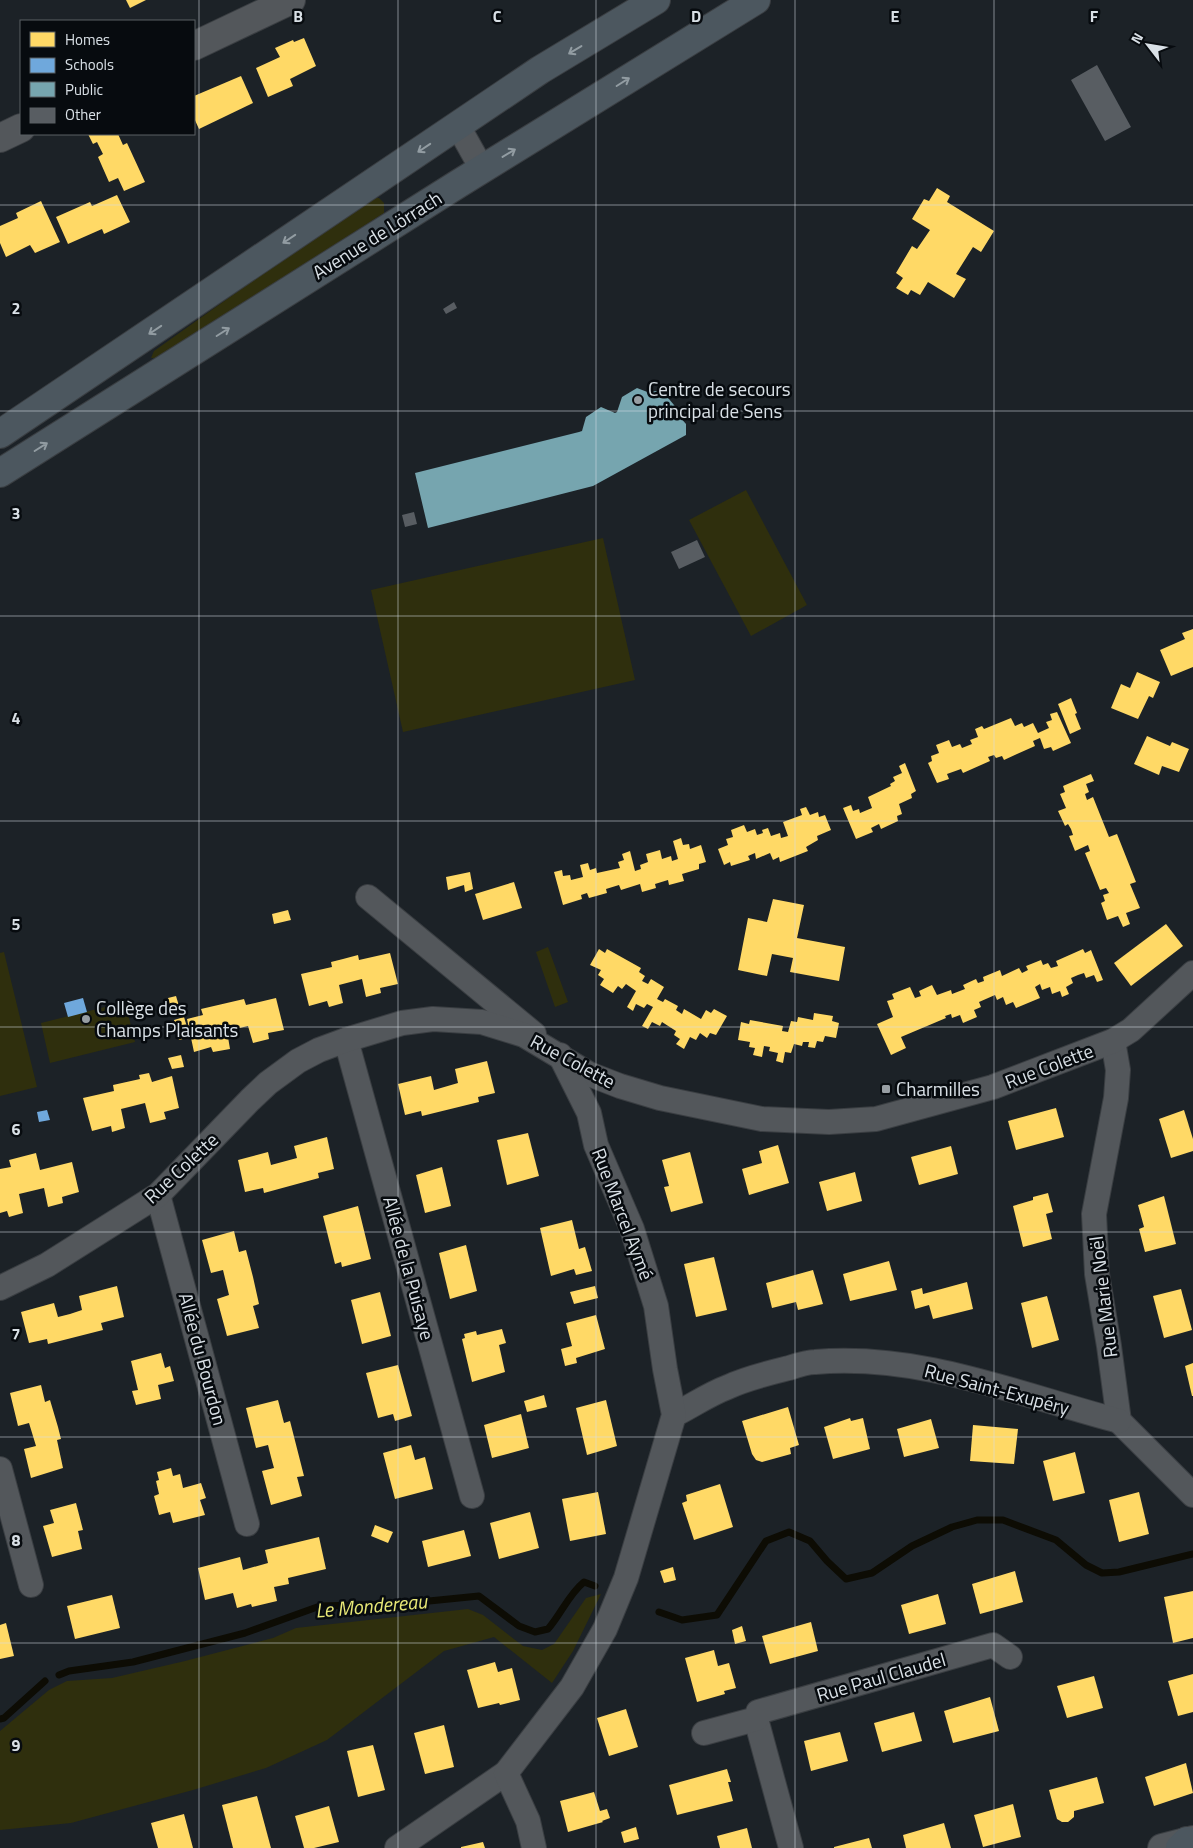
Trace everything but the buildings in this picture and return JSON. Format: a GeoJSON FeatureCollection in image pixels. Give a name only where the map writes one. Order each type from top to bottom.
{"type":"FeatureCollection","features":[{"type":"Feature","properties":{"kind":"main road","name":"Avenue de Lörrach"},"geometry":{"type":"LineString","coordinates":[[0,473],[482,169],[756,0]]}},
{"type":"Feature","properties":{"kind":"main road"},"geometry":{"type":"LineString","coordinates":[[0,434],[540,70],[651,3]]}},
{"type":"Feature","properties":{"kind":"street"},"geometry":{"type":"LineString","coordinates":[[195,46],[291,0]]}},
{"type":"Feature","properties":{"kind":"street"},"geometry":{"type":"LineString","coordinates":[[458,126],[482,169]]}},
{"type":"Feature","properties":{"kind":"street"},"geometry":{"type":"LineString","coordinates":[[0,138],[20,128]]}},
{"type":"Feature","properties":{"kind":"street","name":"Rue Marcel Aymé"},"geometry":{"type":"LineString","coordinates":[[368,897],[561,1056],[589,1113],[596,1145],[632,1229],[656,1306],[674,1415],[626,1578],[605,1629],[572,1687],[506,1772],[397,1848]]}},
{"type":"Feature","properties":{"kind":"street","name":"Rue Colette"},"geometry":{"type":"LineString","coordinates":[[0,1288],[47,1265],[158,1195],[268,1084],[298,1061],[319,1050],[346,1040],[402,1023],[433,1019],[482,1022],[524,1035],[589,1074],[660,1098],[762,1119],[841,1122],[876,1119],[993,1087],[1114,1041],[1131,1030],[1193,973]]}},
{"type":"Feature","properties":{"kind":"street","name":"Allée de la Puisaye"},"geometry":{"type":"LineString","coordinates":[[346,1040],[472,1496]]}},
{"type":"Feature","properties":{"kind":"street","name":"Rue Marie Noël"},"geometry":{"type":"LineString","coordinates":[[1114,1041],[1118,1070],[1116,1098],[1094,1214],[1096,1274],[1109,1346],[1119,1421]]}},
{"type":"Feature","properties":{"kind":"street","name":"Allée du Bourdon"},"geometry":{"type":"LineString","coordinates":[[158,1195],[247,1524]]}},
{"type":"Feature","properties":{"kind":"street","name":"Rue Saint-Exupéry"},"geometry":{"type":"LineString","coordinates":[[674,1415],[727,1387],[769,1372],[814,1362],[858,1361],[900,1364],[990,1382],[1064,1407],[1119,1421]]}},
{"type":"Feature","properties":{"kind":"street"},"geometry":{"type":"LineString","coordinates":[[1119,1421],[1193,1494]]}},
{"type":"Feature","properties":{"kind":"street"},"geometry":{"type":"LineString","coordinates":[[0,1469],[31,1585]]}},
{"type":"Feature","properties":{"kind":"street","name":"Rue Paul Claudel"},"geometry":{"type":"LineString","coordinates":[[704,1732],[756,1719],[758,1712],[993,1645],[1010,1656]]}},
{"type":"Feature","properties":{"kind":"street"},"geometry":{"type":"LineString","coordinates":[[756,1719],[791,1848]]}},
{"type":"Feature","properties":{"kind":"street"},"geometry":{"type":"LineString","coordinates":[[506,1772],[528,1821],[534,1848]]}},
{"type":"Feature","properties":{"kind":"shaded area"},"geometry":{"type":"Polygon","coordinates":[[[371,197],[379,198],[384,203],[384,213],[158,358],[151,358],[154,351],[371,197]]]}},
{"type":"Feature","properties":{"kind":"shaded area"},"geometry":{"type":"Polygon","coordinates":[[[746,490],[807,605],[751,636],[689,520],[746,490]]]}},
{"type":"Feature","properties":{"kind":"shaded area"},"geometry":{"type":"Polygon","coordinates":[[[603,538],[635,680],[403,732],[371,590],[603,538]]]}},
{"type":"Feature","properties":{"kind":"shaded area"},"geometry":{"type":"Polygon","coordinates":[[[548,947],[568,1002],[555,1007],[536,952],[548,947]]]}},
{"type":"Feature","properties":{"kind":"shaded area"},"geometry":{"type":"Polygon","coordinates":[[[4,952],[37,1087],[0,1096],[0,953],[4,952]]]}},
{"type":"Feature","properties":{"kind":"shaded area"},"geometry":{"type":"Polygon","coordinates":[[[125,1002],[135,1042],[50,1063],[41,1023],[125,1002]]]}},
{"type":"Feature","properties":{"kind":"shaded area"},"geometry":{"type":"Polygon","coordinates":[[[601,1594],[573,1651],[552,1683],[494,1637],[444,1651],[327,1740],[266,1768],[71,1823],[0,1830],[0,1731],[49,1690],[67,1681],[112,1678],[273,1638],[296,1628],[468,1609],[483,1615],[523,1646],[542,1650],[554,1644],[586,1598],[601,1594]]]}},
{"type":"Feature","properties":{"kind":"waterway","name":"Le Mondereau"},"geometry":{"type":"LineString","coordinates":[[659,1612],[682,1620],[717,1615],[766,1541],[789,1532],[810,1541],[846,1579],[872,1573],[912,1546],[952,1527],[977,1520],[1003,1520],[1056,1540],[1086,1565],[1102,1573],[1119,1572],[1193,1554]]}},
{"type":"Feature","properties":{"kind":"waterway","name":"Le Mondereau"},"geometry":{"type":"LineString","coordinates":[[59,1675],[69,1671],[133,1662],[245,1633],[320,1606],[399,1604],[479,1596],[519,1626],[535,1632],[548,1629],[574,1592],[584,1582],[595,1586]]}},
{"type":"Feature","properties":{"kind":"waterway","name":"Le Mondereau"},"geometry":{"type":"LineString","coordinates":[[0,1719],[4,1718],[45,1681]]}},
{"type":"Feature","properties":{"kind":"place","name":"Centre de secours principal de Sens"},"geometry":{"type":"Point","coordinates":[638,400]}},
{"type":"Feature","properties":{"kind":"place","name":"Collège des Champs Plaisants"},"geometry":{"type":"Point","coordinates":[86,1019]}},
{"type":"Feature","properties":{"kind":"place","name":"Charmilles"},"geometry":{"type":"Point","coordinates":[886,1089]}}]}
